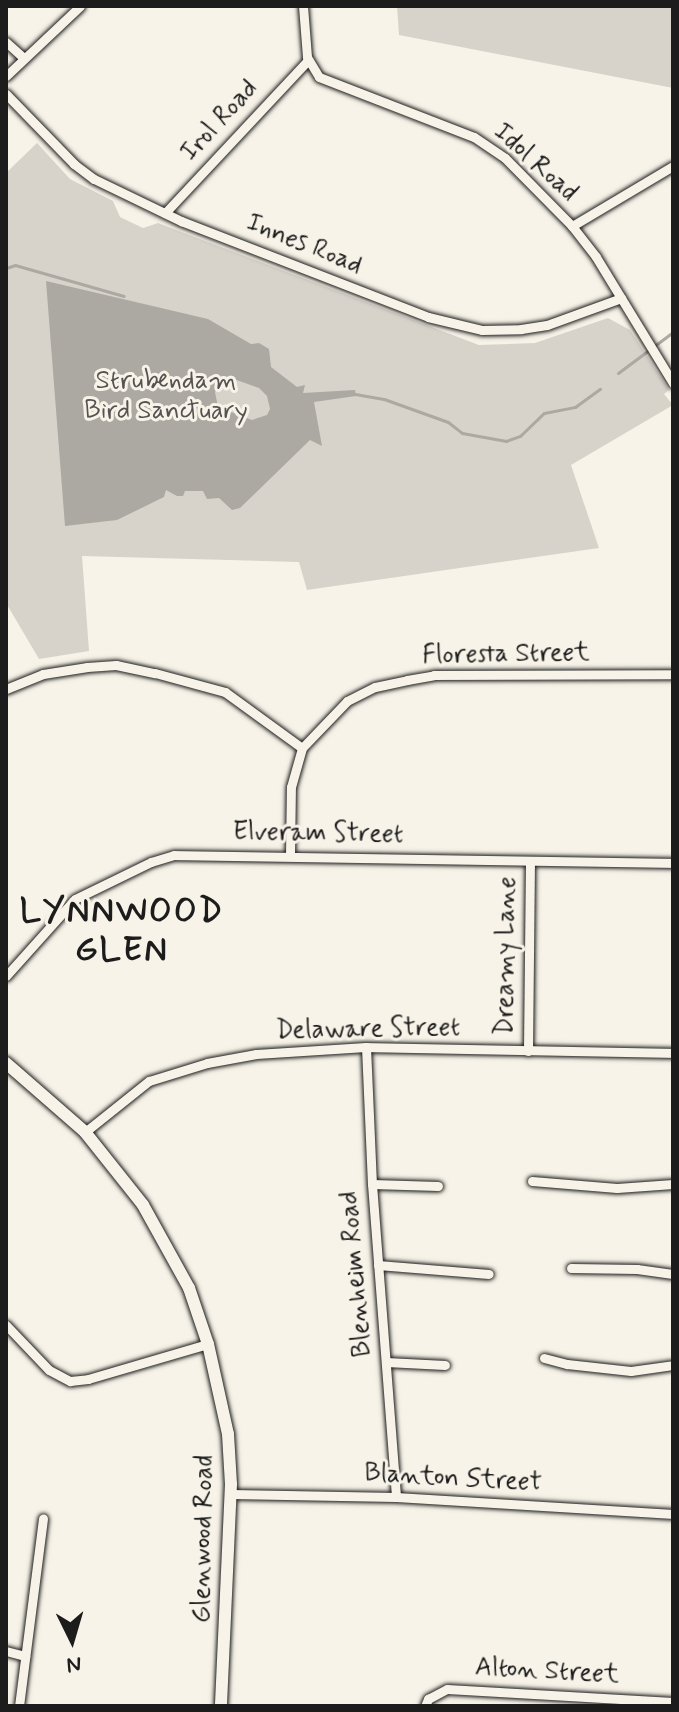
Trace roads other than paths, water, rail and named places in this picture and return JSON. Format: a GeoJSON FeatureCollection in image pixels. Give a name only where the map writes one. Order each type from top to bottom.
{"type":"FeatureCollection","features":[{"type":"Feature","properties":{"kind":"street"},"geometry":{"type":"LineString","coordinates":[[6,76],[80,6]]}},
{"type":"Feature","properties":{"kind":"street"},"geometry":{"type":"LineString","coordinates":[[303,6],[308,60]]}},
{"type":"Feature","properties":{"kind":"street"},"geometry":{"type":"LineString","coordinates":[[6,42],[24,58]]}},
{"type":"Feature","properties":{"kind":"street","name":"Irol Road"},"geometry":{"type":"LineString","coordinates":[[165,213],[308,60]]}},
{"type":"Feature","properties":{"kind":"street","name":"Idol Road"},"geometry":{"type":"LineString","coordinates":[[308,60],[327,83],[487,144],[572,226],[671,380]]}},
{"type":"Feature","properties":{"kind":"street","name":"Innes Road"},"geometry":{"type":"LineString","coordinates":[[6,94],[82,171],[165,213],[395,305],[467,328],[500,331],[540,327],[621,298]]}},
{"type":"Feature","properties":{"kind":"street"},"geometry":{"type":"LineString","coordinates":[[572,226],[673,166]]}},
{"type":"Feature","properties":{"kind":"street"},"geometry":{"type":"LineString","coordinates":[[6,689],[43,674],[116,665],[220,689],[302,748],[291,787],[290,855]]}},
{"type":"Feature","properties":{"kind":"street","name":"Floresta Street"},"geometry":{"type":"LineString","coordinates":[[302,748],[347,701],[375,687],[407,680],[434,675],[673,674]]}},
{"type":"Feature","properties":{"kind":"street","name":"Elveram Street"},"geometry":{"type":"LineString","coordinates":[[6,976],[72,901],[151,862],[191,853],[673,863]]}},
{"type":"Feature","properties":{"kind":"street","name":"Dreamy Lane"},"geometry":{"type":"LineString","coordinates":[[528,1051],[530,861]]}},
{"type":"Feature","properties":{"kind":"street","name":"Delaware Street"},"geometry":{"type":"LineString","coordinates":[[85,1132],[149,1081],[165,1074],[256,1054],[366,1047],[673,1053]]}},
{"type":"Feature","properties":{"kind":"street","name":"Blenheim Road"},"geometry":{"type":"LineString","coordinates":[[366,1047],[372,1184],[396,1497]]}},
{"type":"Feature","properties":{"kind":"street","name":"Glenwood Road"},"geometry":{"type":"LineString","coordinates":[[6,1063],[85,1132],[158,1229],[189,1288],[208,1344],[228,1434],[231,1494],[221,1706]]}},
{"type":"Feature","properties":{"kind":"street"},"geometry":{"type":"LineString","coordinates":[[532,1181],[617,1188],[673,1184]]}},
{"type":"Feature","properties":{"kind":"street"},"geometry":{"type":"LineString","coordinates":[[372,1184],[438,1186]]}},
{"type":"Feature","properties":{"kind":"street"},"geometry":{"type":"LineString","coordinates":[[378,1265],[489,1274]]}},
{"type":"Feature","properties":{"kind":"street"},"geometry":{"type":"LineString","coordinates":[[571,1268],[637,1269],[673,1274]]}},
{"type":"Feature","properties":{"kind":"street"},"geometry":{"type":"LineString","coordinates":[[6,1325],[49,1370],[70,1381],[88,1379],[208,1344]]}},
{"type":"Feature","properties":{"kind":"street"},"geometry":{"type":"LineString","coordinates":[[544,1358],[567,1364],[631,1371],[673,1365]]}},
{"type":"Feature","properties":{"kind":"street"},"geometry":{"type":"LineString","coordinates":[[386,1362],[445,1365]]}},
{"type":"Feature","properties":{"kind":"street","name":"Blanton Street"},"geometry":{"type":"LineString","coordinates":[[231,1494],[396,1497],[673,1514]]}},
{"type":"Feature","properties":{"kind":"street"},"geometry":{"type":"LineString","coordinates":[[19,1706],[43,1519]]}},
{"type":"Feature","properties":{"kind":"street"},"geometry":{"type":"LineString","coordinates":[[6,1651],[25,1656]]}},
{"type":"Feature","properties":{"kind":"street","name":"Alton Street"},"geometry":{"type":"LineString","coordinates":[[425,1706],[428,1699],[447,1689],[673,1702]]}},
{"type":"Feature","properties":{"kind":"waterway"},"geometry":{"type":"LineString","coordinates":[[6,268],[15,265],[124,296]]}},
{"type":"Feature","properties":{"kind":"waterway"},"geometry":{"type":"LineString","coordinates":[[618,373],[673,332]]}},
{"type":"Feature","properties":{"kind":"waterway"},"geometry":{"type":"LineString","coordinates":[[355,394],[384,399],[448,422],[462,433],[506,441],[520,436],[544,413],[575,407],[600,389]]}},
{"type":"Feature","properties":{"kind":"district","name":"LYNNWOOD GLEN"},"geometry":{"type":"Point","coordinates":[122,930]}},
{"type":"Feature","properties":{"kind":"park label","name":"Strubendam Bird Sanctuary"},"geometry":{"type":"Point","coordinates":[166,397]}}]}
